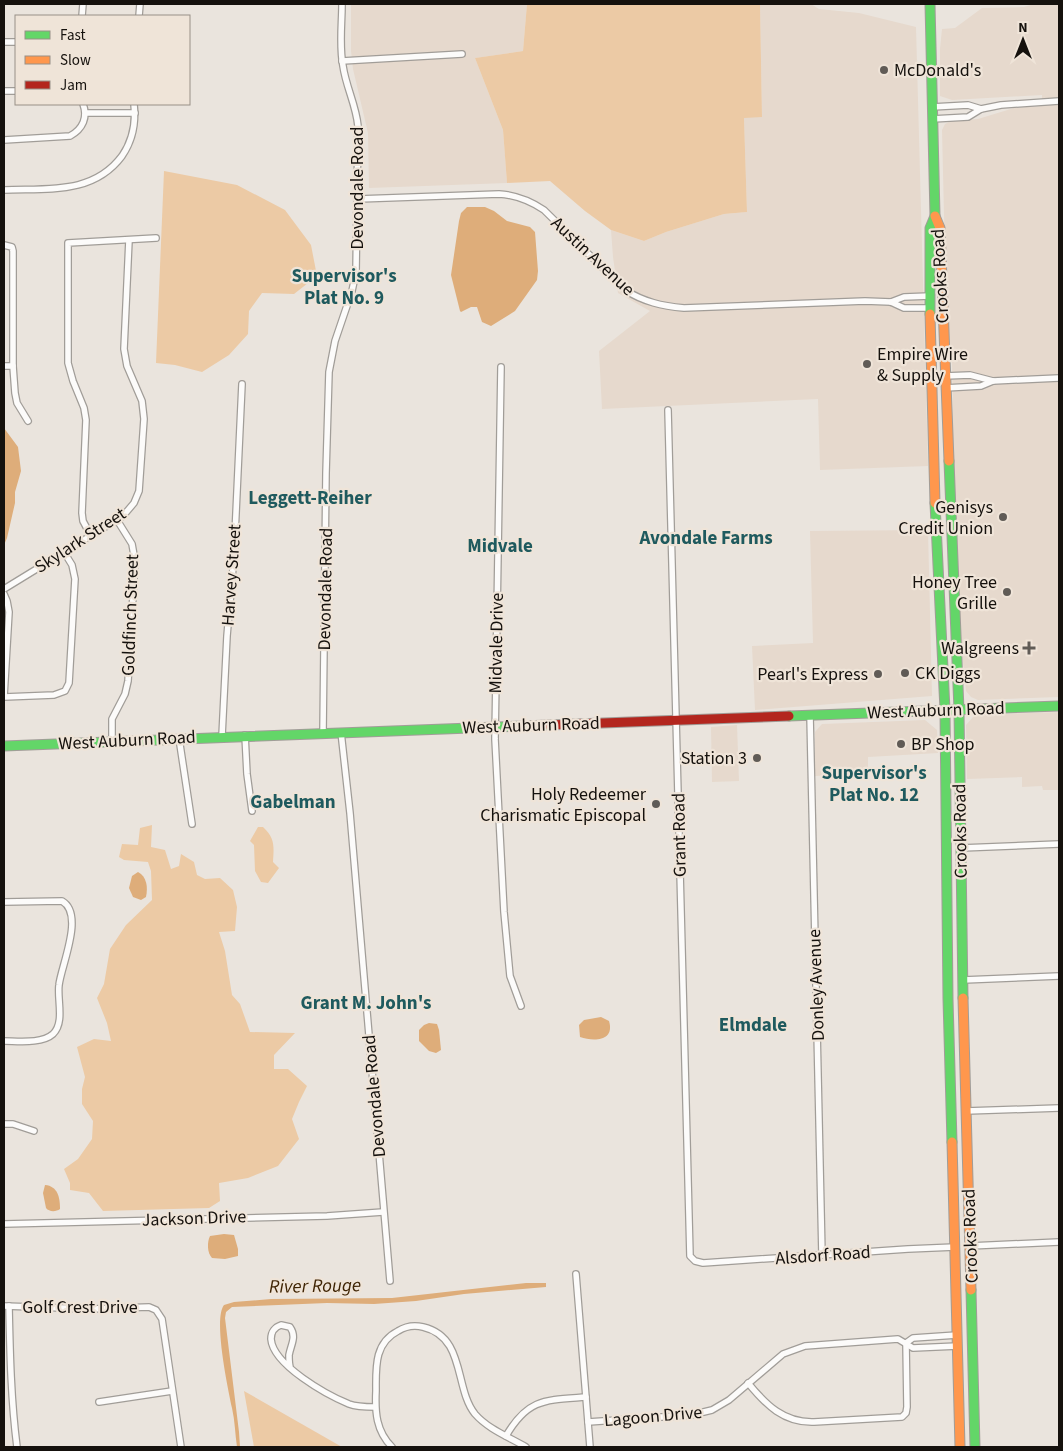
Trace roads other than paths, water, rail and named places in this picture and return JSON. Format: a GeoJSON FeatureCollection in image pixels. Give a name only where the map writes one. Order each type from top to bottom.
{"type":"FeatureCollection","features":[{"type":"Feature","properties":{"kind":"main road","name":"Crooks Road"},"geometry":{"type":"LineString","coordinates":[[930,4],[935,216],[940,228],[959,710],[961,899],[975,1447]]}},
{"type":"Feature","properties":{"kind":"main road","name":"Crooks Road"},"geometry":{"type":"LineString","coordinates":[[935,216],[930,228],[931,376],[945,710],[951,1105],[960,1447]]}},
{"type":"Feature","properties":{"kind":"main road"},"geometry":{"type":"LineString","coordinates":[[930,296],[937,298],[943,309]]}},
{"type":"Feature","properties":{"kind":"main road"},"geometry":{"type":"LineString","coordinates":[[931,376],[937,386],[945,388]]}},
{"type":"Feature","properties":{"kind":"main road"},"geometry":{"type":"LineString","coordinates":[[933,428],[943,429],[947,437]]}},
{"type":"Feature","properties":{"kind":"main road"},"geometry":{"type":"LineString","coordinates":[[938,554],[948,555],[953,564]]}},
{"type":"Feature","properties":{"kind":"main road"},"geometry":{"type":"LineString","coordinates":[[944,676],[950,682],[958,682]]}},
{"type":"Feature","properties":{"kind":"main road","name":"West Auburn Road"},"geometry":{"type":"LineString","coordinates":[[4,746],[245,735],[1059,706]]}},
{"type":"Feature","properties":{"kind":"main road"},"geometry":{"type":"LineString","coordinates":[[945,736],[954,738],[960,744]]}},
{"type":"Feature","properties":{"kind":"main road"},"geometry":{"type":"LineString","coordinates":[[946,839],[951,849],[957,850],[961,848]]}},
{"type":"Feature","properties":{"kind":"main road"},"geometry":{"type":"LineString","coordinates":[[947,893],[956,893],[961,899]]}},
{"type":"Feature","properties":{"kind":"main road"},"geometry":{"type":"LineString","coordinates":[[951,1105],[956,1114],[966,1112]]}},
{"type":"Feature","properties":{"kind":"main road"},"geometry":{"type":"LineString","coordinates":[[953,1183],[962,1183],[969,1191]]}},
{"type":"Feature","properties":{"kind":"main road"},"geometry":{"type":"LineString","coordinates":[[958,1371],[964,1380],[973,1379]]}},
{"type":"Feature","properties":{"kind":"street","name":"Devondale Road"},"geometry":{"type":"LineString","coordinates":[[323,733],[329,372],[335,341],[355,279],[358,258],[357,117],[342,61],[342,4]]}},
{"type":"Feature","properties":{"kind":"street"},"geometry":{"type":"LineString","coordinates":[[342,61],[462,54]]}},
{"type":"Feature","properties":{"kind":"street"},"geometry":{"type":"LineString","coordinates":[[932,119],[968,117],[981,109],[1015,103],[1059,101]]}},
{"type":"Feature","properties":{"kind":"street"},"geometry":{"type":"LineString","coordinates":[[4,140],[70,136],[84,121],[86,113],[83,105]]}},
{"type":"Feature","properties":{"kind":"street"},"geometry":{"type":"LineString","coordinates":[[4,190],[71,187],[100,178],[116,163],[125,151],[132,136],[134,105]]}},
{"type":"Feature","properties":{"kind":"street"},"geometry":{"type":"LineString","coordinates":[[932,107],[968,105],[981,109]]}},
{"type":"Feature","properties":{"kind":"street"},"geometry":{"type":"LineString","coordinates":[[86,113],[135,113]]}},
{"type":"Feature","properties":{"kind":"street","name":"Austin Avenue"},"geometry":{"type":"LineString","coordinates":[[358,199],[499,194],[515,196],[533,202],[544,210],[614,281],[637,298],[657,304],[684,308],[854,301],[891,302],[904,297],[930,296]]}},
{"type":"Feature","properties":{"kind":"street"},"geometry":{"type":"LineString","coordinates":[[90,536],[83,521],[82,513],[86,420],[84,408],[70,373],[68,354],[68,244],[156,238]]}},
{"type":"Feature","properties":{"kind":"street","name":"Skylark Street"},"geometry":{"type":"LineString","coordinates":[[4,589],[117,520],[130,508],[139,491],[144,425],[142,401],[127,366],[124,350],[130,240]]}},
{"type":"Feature","properties":{"kind":"street"},"geometry":{"type":"LineString","coordinates":[[4,245],[12,247],[13,250],[13,366],[16,399],[28,421]]}},
{"type":"Feature","properties":{"kind":"street","name":"Austin Avenue"},"geometry":{"type":"LineString","coordinates":[[891,302],[904,308],[930,308]]}},
{"type":"Feature","properties":{"kind":"street"},"geometry":{"type":"LineString","coordinates":[[4,366],[13,366]]}},
{"type":"Feature","properties":{"kind":"street","name":"Midvale Drive"},"geometry":{"type":"LineString","coordinates":[[501,367],[495,727],[504,912],[510,976],[521,1006]]}},
{"type":"Feature","properties":{"kind":"street"},"geometry":{"type":"LineString","coordinates":[[945,376],[970,375],[993,381],[1059,378]]}},
{"type":"Feature","properties":{"kind":"street"},"geometry":{"type":"LineString","coordinates":[[945,388],[981,386],[993,381]]}},
{"type":"Feature","properties":{"kind":"street","name":"Harvey Street"},"geometry":{"type":"LineString","coordinates":[[222,736],[226,646],[234,556],[242,384]]}},
{"type":"Feature","properties":{"kind":"street","name":"Grant Road"},"geometry":{"type":"LineString","coordinates":[[668,410],[689,1252],[692,1259]]}},
{"type":"Feature","properties":{"kind":"street","name":"Goldfinch Street"},"geometry":{"type":"LineString","coordinates":[[112,742],[112,719],[125,694],[128,681],[135,561],[132,544],[117,520]]}},
{"type":"Feature","properties":{"kind":"street"},"geometry":{"type":"LineString","coordinates":[[4,594],[8,612],[4,696],[61,694],[68,688],[75,579],[72,565],[64,552]]}},
{"type":"Feature","properties":{"kind":"street","name":"Donley Avenue"},"geometry":{"type":"LineString","coordinates":[[810,715],[822,1255]]}},
{"type":"Feature","properties":{"kind":"street","name":"Devondale Road"},"geometry":{"type":"LineString","coordinates":[[341,732],[390,1280]]}},
{"type":"Feature","properties":{"kind":"street"},"geometry":{"type":"LineString","coordinates":[[245,735],[247,774],[252,811]]}},
{"type":"Feature","properties":{"kind":"street"},"geometry":{"type":"LineString","coordinates":[[179,738],[192,824]]}},
{"type":"Feature","properties":{"kind":"street"},"geometry":{"type":"LineString","coordinates":[[961,848],[1059,844]]}},
{"type":"Feature","properties":{"kind":"street"},"geometry":{"type":"LineString","coordinates":[[4,902],[57,900],[62,901],[68,906],[70,911],[70,939],[59,983],[59,1021],[55,1031],[50,1036],[39,1040],[4,1041]]}},
{"type":"Feature","properties":{"kind":"street"},"geometry":{"type":"LineString","coordinates":[[963,980],[1059,976]]}},
{"type":"Feature","properties":{"kind":"street"},"geometry":{"type":"LineString","coordinates":[[966,1112],[1059,1108]]}},
{"type":"Feature","properties":{"kind":"street"},"geometry":{"type":"LineString","coordinates":[[4,1124],[13,1124],[34,1131]]}},
{"type":"Feature","properties":{"kind":"street","name":"Jackson Drive"},"geometry":{"type":"LineString","coordinates":[[4,1224],[252,1216],[327,1216],[383,1212]]}},
{"type":"Feature","properties":{"kind":"street"},"geometry":{"type":"LineString","coordinates":[[970,1246],[1059,1242]]}},
{"type":"Feature","properties":{"kind":"street","name":"Alsdorf Road"},"geometry":{"type":"LineString","coordinates":[[692,1259],[698,1263],[703,1263],[908,1249],[955,1248]]}},
{"type":"Feature","properties":{"kind":"street"},"geometry":{"type":"LineString","coordinates":[[576,1274],[590,1447]]}},
{"type":"Feature","properties":{"kind":"street"},"geometry":{"type":"LineString","coordinates":[[6,1306],[13,1418],[17,1447]]}},
{"type":"Feature","properties":{"kind":"street","name":"Golf Crest Drive"},"geometry":{"type":"LineString","coordinates":[[6,1306],[78,1309],[149,1307],[156,1310],[162,1319],[172,1391]]}},
{"type":"Feature","properties":{"kind":"street"},"geometry":{"type":"LineString","coordinates":[[290,1367],[289,1354],[294,1340],[294,1332],[290,1327],[277,1326],[272,1332],[271,1340],[279,1357],[299,1376],[349,1404],[375,1407]]}},
{"type":"Feature","properties":{"kind":"street"},"geometry":{"type":"LineString","coordinates":[[392,1447],[380,1432],[376,1419],[377,1357],[387,1338],[401,1329],[412,1326],[426,1327],[437,1332],[450,1348],[459,1368],[468,1401],[474,1413],[487,1424],[526,1447]]}},
{"type":"Feature","properties":{"kind":"street","name":"Lagoon Drive"},"geometry":{"type":"LineString","coordinates":[[906,1343],[913,1338],[958,1335]]}},
{"type":"Feature","properties":{"kind":"street","name":"Lagoon Drive"},"geometry":{"type":"LineString","coordinates":[[588,1422],[703,1413],[720,1406],[783,1354],[805,1346],[898,1339],[913,1348],[958,1346]]}},
{"type":"Feature","properties":{"kind":"street"},"geometry":{"type":"LineString","coordinates":[[748,1383],[771,1408],[781,1415],[800,1422],[902,1417],[906,1413],[907,1407],[906,1343]]}},
{"type":"Feature","properties":{"kind":"street"},"geometry":{"type":"LineString","coordinates":[[99,1402],[172,1391],[181,1447]]}},
{"type":"Feature","properties":{"kind":"street"},"geometry":{"type":"LineString","coordinates":[[506,1436],[520,1414],[534,1405],[549,1400],[586,1397]]}},
{"type":"Feature","properties":{"kind":"place","name":"McDonald's"},"geometry":{"type":"Point","coordinates":[884,70]}},
{"type":"Feature","properties":{"kind":"place","name":"Empire Wire & Supply"},"geometry":{"type":"Point","coordinates":[867,364]}},
{"type":"Feature","properties":{"kind":"place","name":"Genisys Credit Union"},"geometry":{"type":"Point","coordinates":[1003,517]}},
{"type":"Feature","properties":{"kind":"place","name":"Honey Tree Grille"},"geometry":{"type":"Point","coordinates":[1007,592]}},
{"type":"Feature","properties":{"kind":"place","name":"Walgreens"},"geometry":{"type":"Point","coordinates":[1029,648]}},
{"type":"Feature","properties":{"kind":"place","name":"CK Diggs"},"geometry":{"type":"Point","coordinates":[905,673]}},
{"type":"Feature","properties":{"kind":"place","name":"Pearl's Express"},"geometry":{"type":"Point","coordinates":[878,674]}},
{"type":"Feature","properties":{"kind":"place","name":"BP Shop"},"geometry":{"type":"Point","coordinates":[901,744]}},
{"type":"Feature","properties":{"kind":"place","name":"Station 3"},"geometry":{"type":"Point","coordinates":[757,758]}},
{"type":"Feature","properties":{"kind":"place","name":"Holy Redeemer Charismatic Episcopal"},"geometry":{"type":"Point","coordinates":[656,804]}},
{"type":"Feature","properties":{"kind":"district","name":"Supervisor's Plat No. 9"},"geometry":{"type":"Point","coordinates":[344,286]}},
{"type":"Feature","properties":{"kind":"district","name":"Leggett-Reiher"},"geometry":{"type":"Point","coordinates":[310,497]}},
{"type":"Feature","properties":{"kind":"district","name":"Avondale Farms"},"geometry":{"type":"Point","coordinates":[706,537]}},
{"type":"Feature","properties":{"kind":"district","name":"Midvale"},"geometry":{"type":"Point","coordinates":[500,545]}},
{"type":"Feature","properties":{"kind":"district","name":"Supervisor's Plat No. 12"},"geometry":{"type":"Point","coordinates":[874,783]}},
{"type":"Feature","properties":{"kind":"district","name":"Gabelman"},"geometry":{"type":"Point","coordinates":[293,801]}},
{"type":"Feature","properties":{"kind":"district","name":"Grant M. John's"},"geometry":{"type":"Point","coordinates":[366,1002]}},
{"type":"Feature","properties":{"kind":"district","name":"Elmdale"},"geometry":{"type":"Point","coordinates":[753,1024]}},
{"type":"Feature","properties":{"kind":"water label","name":"River Rouge"},"geometry":{"type":"Point","coordinates":[315,1285]}}]}
